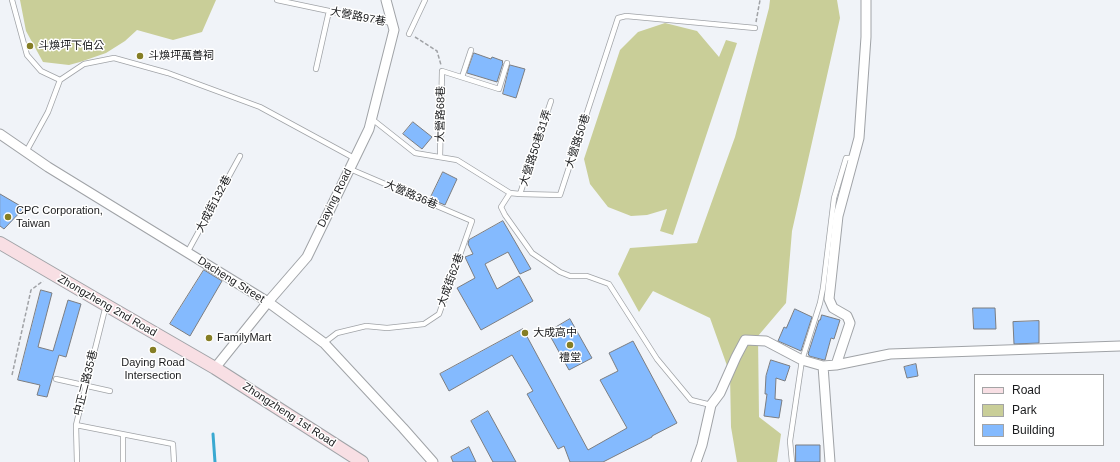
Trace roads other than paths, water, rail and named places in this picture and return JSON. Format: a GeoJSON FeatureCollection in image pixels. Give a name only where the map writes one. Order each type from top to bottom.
{"type":"FeatureCollection","features":[{"type":"Feature","properties":{"kind":"main road","name":"Zhongzheng 2nd Road"},"geometry":{"type":"LineString","coordinates":[[0,243],[215,368]]}},
{"type":"Feature","properties":{"kind":"main road","name":"Zhongzheng 1st Road"},"geometry":{"type":"LineString","coordinates":[[215,368],[348,456],[362,462]]}},
{"type":"Feature","properties":{"kind":"street","name":"Daying Road"},"geometry":{"type":"LineString","coordinates":[[215,368],[268,302],[307,257],[369,129],[394,30],[386,0]]}},
{"type":"Feature","properties":{"kind":"street"},"geometry":{"type":"LineString","coordinates":[[836,365],[850,323],[847,316],[833,308],[829,299],[838,216],[859,138],[866,37],[866,0]]}},
{"type":"Feature","properties":{"kind":"street","name":"Dacheng Street"},"geometry":{"type":"LineString","coordinates":[[0,134],[48,167],[268,302],[324,343],[433,462]]}},
{"type":"Feature","properties":{"kind":"street"},"geometry":{"type":"LineString","coordinates":[[696,462],[702,445],[711,405],[720,393],[745,340],[766,341],[802,360],[823,366],[836,365],[890,354],[1120,346]]}},
{"type":"Feature","properties":{"kind":"street"},"geometry":{"type":"LineString","coordinates":[[823,366],[830,462]]}},
{"type":"Feature","properties":{"kind":"lane"},"geometry":{"type":"LineString","coordinates":[[12,0],[26,55],[41,71],[60,80]]}},
{"type":"Feature","properties":{"kind":"lane","name":"大營路97巷"},"geometry":{"type":"LineString","coordinates":[[278,0],[392,23]]}},
{"type":"Feature","properties":{"kind":"lane"},"geometry":{"type":"LineString","coordinates":[[409,34],[425,0]]}},
{"type":"Feature","properties":{"kind":"lane"},"geometry":{"type":"LineString","coordinates":[[316,69],[329,11]]}},
{"type":"Feature","properties":{"kind":"lane","name":"大營路50巷"},"geometry":{"type":"LineString","coordinates":[[371,119],[415,153],[457,160],[510,193],[560,195],[618,18],[626,16],[755,28]]}},
{"type":"Feature","properties":{"kind":"lane"},"geometry":{"type":"LineString","coordinates":[[462,77],[470,50]]}},
{"type":"Feature","properties":{"kind":"lane"},"geometry":{"type":"LineString","coordinates":[[26,152],[48,112],[60,80],[84,64],[114,58],[168,73],[260,107],[354,158]]}},
{"type":"Feature","properties":{"kind":"lane","name":"大營路68巷"},"geometry":{"type":"LineString","coordinates":[[440,157],[442,71],[499,89],[507,63]]}},
{"type":"Feature","properties":{"kind":"lane","name":"大營路50巷31弄"},"geometry":{"type":"LineString","coordinates":[[520,194],[551,101]]}},
{"type":"Feature","properties":{"kind":"lane","name":"大成街132巷"},"geometry":{"type":"LineString","coordinates":[[187,252],[240,156]]}},
{"type":"Feature","properties":{"kind":"lane"},"geometry":{"type":"LineString","coordinates":[[792,462],[790,441],[802,360],[820,303],[823,288],[834,198],[846,158],[854,158]]}},
{"type":"Feature","properties":{"kind":"lane","name":"大營路36巷"},"geometry":{"type":"LineString","coordinates":[[350,169],[472,221]]}},
{"type":"Feature","properties":{"kind":"lane"},"geometry":{"type":"LineString","coordinates":[[510,193],[501,208],[505,216],[532,253],[560,272],[570,276],[587,276],[609,284],[657,359],[691,400],[711,405]]}},
{"type":"Feature","properties":{"kind":"lane","name":"大成街62巷"},"geometry":{"type":"LineString","coordinates":[[324,343],[337,333],[366,326],[387,328],[424,324],[439,314],[472,221]]}},
{"type":"Feature","properties":{"kind":"lane","name":"中正二路35巷"},"geometry":{"type":"LineString","coordinates":[[77,462],[76,425],[106,306]]}},
{"type":"Feature","properties":{"kind":"lane"},"geometry":{"type":"LineString","coordinates":[[56,379],[110,391]]}},
{"type":"Feature","properties":{"kind":"lane"},"geometry":{"type":"LineString","coordinates":[[76,425],[173,444],[174,462]]}},
{"type":"Feature","properties":{"kind":"lane"},"geometry":{"type":"LineString","coordinates":[[123,435],[123,462]]}},
{"type":"Feature","properties":{"kind":"waterway"},"geometry":{"type":"LineString","coordinates":[[213,434],[215,462]]}},
{"type":"Feature","properties":{"kind":"place","name":"斗煥坪下伯公"},"geometry":{"type":"Point","coordinates":[30,46]}},
{"type":"Feature","properties":{"kind":"place","name":"斗煥坪萬善祠"},"geometry":{"type":"Point","coordinates":[140,56]}},
{"type":"Feature","properties":{"kind":"place","name":"CPC Corporation, Taiwan"},"geometry":{"type":"Point","coordinates":[8,217]}},
{"type":"Feature","properties":{"kind":"place","name":"大成高中"},"geometry":{"type":"Point","coordinates":[525,333]}},
{"type":"Feature","properties":{"kind":"place","name":"FamilyMart"},"geometry":{"type":"Point","coordinates":[209,338]}},
{"type":"Feature","properties":{"kind":"place","name":"禮堂"},"geometry":{"type":"Point","coordinates":[570,345]}},
{"type":"Feature","properties":{"kind":"place","name":"Daying Road Intersection"},"geometry":{"type":"Point","coordinates":[153,350]}}]}
